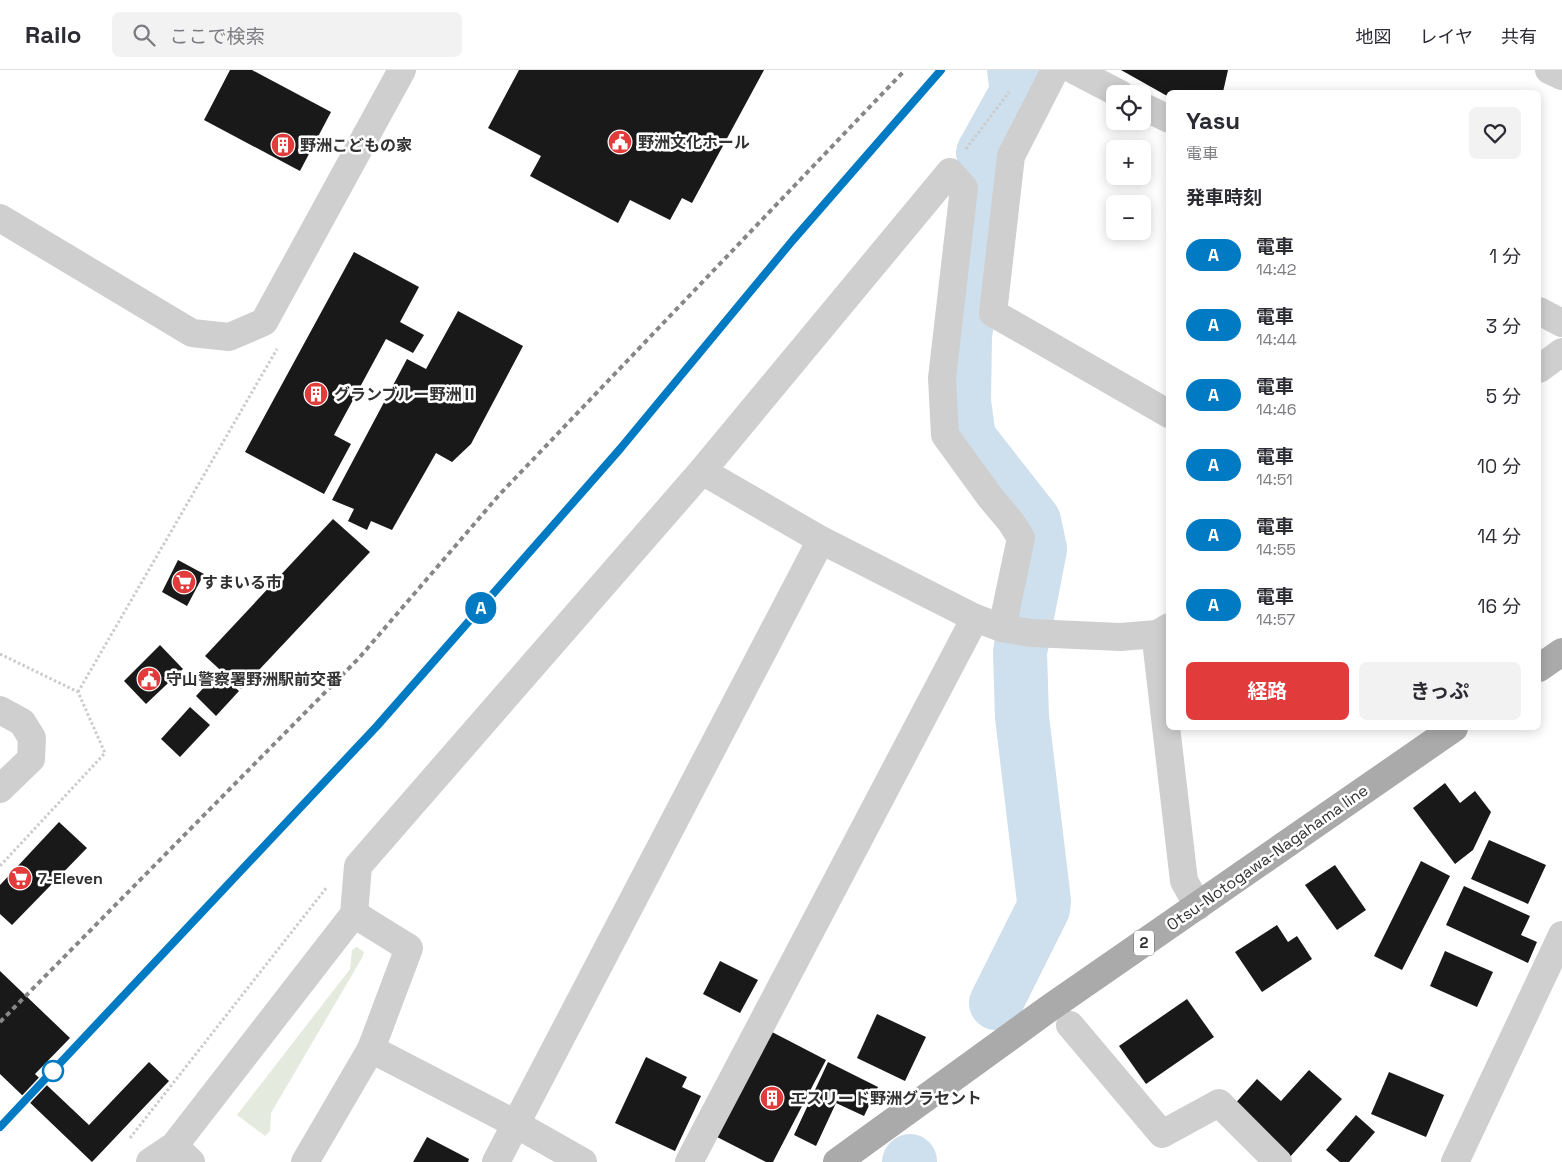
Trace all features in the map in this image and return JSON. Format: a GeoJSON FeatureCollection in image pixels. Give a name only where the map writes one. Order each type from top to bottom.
{"type":"FeatureCollection","features":[{"type":"Feature","properties":{"kind":"main road"},"geometry":{"type":"LineString","coordinates":[[1541,667],[1562,652]]}},
{"type":"Feature","properties":{"kind":"main road","name":"Otsu-Notogawa-Nagahama line"},"geometry":{"type":"LineString","coordinates":[[837,1162],[1051,1007],[1451,730]]}},
{"type":"Feature","properties":{"kind":"street"},"geometry":{"type":"LineString","coordinates":[[0,218],[192,333],[228,337],[264,322],[402,70]]}},
{"type":"Feature","properties":{"kind":"street"},"geometry":{"type":"LineString","coordinates":[[1055,70],[1011,156],[993,313],[1166,412]]}},
{"type":"Feature","properties":{"kind":"street"},"geometry":{"type":"LineString","coordinates":[[1074,70],[1106,87]]}},
{"type":"Feature","properties":{"kind":"street"},"geometry":{"type":"LineString","coordinates":[[1549,70],[1562,76]]}},
{"type":"Feature","properties":{"kind":"street"},"geometry":{"type":"LineString","coordinates":[[1151,110],[1166,118]]}},
{"type":"Feature","properties":{"kind":"street"},"geometry":{"type":"LineString","coordinates":[[150,1162],[182,1154],[354,914],[358,866],[702,470],[950,172],[964,188],[942,378],[945,435],[1022,538],[1014,631]]}},
{"type":"Feature","properties":{"kind":"street"},"geometry":{"type":"LineString","coordinates":[[1541,312],[1562,323]]}},
{"type":"Feature","properties":{"kind":"street"},"geometry":{"type":"LineString","coordinates":[[1541,368],[1562,352]]}},
{"type":"Feature","properties":{"kind":"street"},"geometry":{"type":"LineString","coordinates":[[702,470],[821,540],[976,618],[1014,631],[1120,637],[1163,631],[1156,649],[1184,881],[1198,906]]}},
{"type":"Feature","properties":{"kind":"street"},"geometry":{"type":"LineString","coordinates":[[496,1162],[821,540]]}},
{"type":"Feature","properties":{"kind":"street"},"geometry":{"type":"LineString","coordinates":[[689,1162],[976,618]]}},
{"type":"Feature","properties":{"kind":"street"},"geometry":{"type":"LineString","coordinates":[[0,710],[22,722],[32,738],[31,759],[0,789]]}},
{"type":"Feature","properties":{"kind":"street"},"geometry":{"type":"LineString","coordinates":[[305,1162],[371,1049],[409,948],[354,914]]}},
{"type":"Feature","properties":{"kind":"street"},"geometry":{"type":"LineString","coordinates":[[1454,1162],[1562,935]]}},
{"type":"Feature","properties":{"kind":"street"},"geometry":{"type":"LineString","coordinates":[[1070,1025],[1162,1134],[1219,1103],[1278,1162]]}},
{"type":"Feature","properties":{"kind":"street"},"geometry":{"type":"LineString","coordinates":[[371,1049],[516,1124],[583,1162]]}},
{"type":"Feature","properties":{"kind":"path"},"geometry":{"type":"LineString","coordinates":[[950,172],[991,115]]}},
{"type":"Feature","properties":{"kind":"path"},"geometry":{"type":"LineString","coordinates":[[78,692],[280,345]]}},
{"type":"Feature","properties":{"kind":"path"},"geometry":{"type":"LineString","coordinates":[[130,1138],[332,880]]}},
{"type":"Feature","properties":{"kind":"shaded area"},"geometry":{"type":"Polygon","coordinates":[[[357,947],[364,952],[362,958],[271,1113],[270,1131],[265,1136],[237,1115],[350,969],[352,950],[357,947]]]}},
{"type":"Feature","properties":{"kind":"building","name":"野洲こどもの家"},"geometry":{"type":"Polygon","coordinates":[[[230,70],[252,70],[331,112],[300,171],[204,120],[230,70]]]}},
{"type":"Feature","properties":{"kind":"building","name":"野洲文化ホール"},"geometry":{"type":"Polygon","coordinates":[[[519,70],[764,70],[692,203],[682,198],[670,220],[630,200],[618,223],[530,176],[541,156],[488,128],[519,70]]]}},
{"type":"Feature","properties":{"kind":"building"},"geometry":{"type":"Polygon","coordinates":[[[1121,70],[1228,70],[1223,90],[1166,90],[1166,95],[1151,87],[1151,85],[1121,70]]]}},
{"type":"Feature","properties":{"kind":"building","name":"グランブルー野洲Ⅱ"},"geometry":{"type":"Polygon","coordinates":[[[354,252],[419,287],[400,322],[424,335],[413,353],[386,339],[334,435],[351,444],[324,494],[245,452],[354,252]]]}},
{"type":"Feature","properties":{"kind":"building"},"geometry":{"type":"Polygon","coordinates":[[[458,311],[523,346],[471,444],[452,462],[436,453],[392,530],[371,521],[367,530],[348,521],[354,509],[332,500],[407,359],[426,369],[458,311]]]}},
{"type":"Feature","properties":{"kind":"building"},"geometry":{"type":"Polygon","coordinates":[[[333,519],[370,552],[241,689],[205,656],[333,519]]]}},
{"type":"Feature","properties":{"kind":"building"},"geometry":{"type":"Polygon","coordinates":[[[178,560],[204,574],[187,606],[162,592],[178,560]]]}},
{"type":"Feature","properties":{"kind":"building"},"geometry":{"type":"Polygon","coordinates":[[[160,645],[183,669],[146,704],[124,681],[160,645]]]}},
{"type":"Feature","properties":{"kind":"building"},"geometry":{"type":"Polygon","coordinates":[[[218,672],[239,691],[216,716],[196,696],[218,672]]]}},
{"type":"Feature","properties":{"kind":"building"},"geometry":{"type":"Polygon","coordinates":[[[190,707],[210,725],[180,757],[161,739],[190,707]]]}},
{"type":"Feature","properties":{"kind":"building"},"geometry":{"type":"Polygon","coordinates":[[[1445,783],[1460,803],[1475,791],[1491,812],[1473,850],[1455,864],[1413,808],[1445,783]]]}},
{"type":"Feature","properties":{"kind":"building"},"geometry":{"type":"Polygon","coordinates":[[[59,822],[87,848],[12,925],[0,914],[0,885],[59,822]]]}},
{"type":"Feature","properties":{"kind":"building"},"geometry":{"type":"Polygon","coordinates":[[[1489,840],[1546,865],[1528,904],[1471,879],[1489,840]]]}},
{"type":"Feature","properties":{"kind":"building"},"geometry":{"type":"Polygon","coordinates":[[[1421,861],[1450,876],[1402,970],[1374,956],[1421,861]]]}},
{"type":"Feature","properties":{"kind":"building"},"geometry":{"type":"Polygon","coordinates":[[[1335,865],[1366,910],[1337,930],[1305,885],[1335,865]]]}},
{"type":"Feature","properties":{"kind":"building"},"geometry":{"type":"Polygon","coordinates":[[[1464,886],[1530,916],[1521,935],[1537,942],[1528,963],[1446,925],[1464,886]]]}},
{"type":"Feature","properties":{"kind":"building"},"geometry":{"type":"Polygon","coordinates":[[[1277,925],[1288,942],[1297,936],[1312,959],[1262,992],[1235,952],[1277,925]]]}},
{"type":"Feature","properties":{"kind":"building"},"geometry":{"type":"Polygon","coordinates":[[[1445,951],[1493,972],[1477,1007],[1430,986],[1445,951]]]}},
{"type":"Feature","properties":{"kind":"building"},"geometry":{"type":"Polygon","coordinates":[[[720,961],[758,980],[740,1013],[703,994],[720,961]]]}},
{"type":"Feature","properties":{"kind":"building"},"geometry":{"type":"Polygon","coordinates":[[[0,971],[70,1038],[35,1074],[89,1125],[149,1062],[169,1081],[92,1162],[0,1074],[0,971]]]}},
{"type":"Feature","properties":{"kind":"building"},"geometry":{"type":"Polygon","coordinates":[[[1187,999],[1214,1037],[1146,1084],[1119,1046],[1187,999]]]}},
{"type":"Feature","properties":{"kind":"building"},"geometry":{"type":"Polygon","coordinates":[[[877,1014],[926,1037],[905,1081],[857,1058],[877,1014]]]}},
{"type":"Feature","properties":{"kind":"building","name":"エスリード野洲グラセント"},"geometry":{"type":"Polygon","coordinates":[[[772,1032],[826,1060],[773,1162],[766,1162],[717,1137],[772,1032]]]}},
{"type":"Feature","properties":{"kind":"building"},"geometry":{"type":"Polygon","coordinates":[[[646,1057],[687,1077],[682,1087],[701,1096],[675,1151],[615,1123],[646,1057]]]}},
{"type":"Feature","properties":{"kind":"building"},"geometry":{"type":"Polygon","coordinates":[[[828,1062],[878,1087],[864,1116],[836,1103],[816,1146],[794,1135],[828,1062]]]}},
{"type":"Feature","properties":{"kind":"building"},"geometry":{"type":"Polygon","coordinates":[[[1309,1070],[1342,1099],[1289,1158],[1232,1107],[1257,1079],[1281,1101],[1309,1070]]]}},
{"type":"Feature","properties":{"kind":"building"},"geometry":{"type":"Polygon","coordinates":[[[1389,1072],[1444,1095],[1426,1137],[1371,1114],[1389,1072]]]}},
{"type":"Feature","properties":{"kind":"building"},"geometry":{"type":"Polygon","coordinates":[[[1356,1115],[1375,1132],[1349,1162],[1340,1162],[1326,1150],[1356,1115]]]}},
{"type":"Feature","properties":{"kind":"building"},"geometry":{"type":"Polygon","coordinates":[[[427,1137],[469,1159],[468,1162],[413,1162],[427,1137]]]}},
{"type":"Feature","properties":{"kind":"waterway"},"geometry":{"type":"LineString","coordinates":[[996,1003],[1043,909],[1044,901],[1022,717],[1020,652],[1040,549],[1034,521],[969,438],[964,402],[965,335],[980,237],[987,166],[983,153],[1017,92],[1014,70]]}},
{"type":"Feature","properties":{"kind":"railway"},"geometry":{"type":"LineString","coordinates":[[0,1022],[359,658],[500,494],[905,70]]}},
{"type":"Feature","properties":{"kind":"railway"},"geometry":{"type":"LineString","coordinates":[[0,1127],[377,726],[620,449],[793,240],[941,70]]}},
{"type":"Feature","properties":{"kind":"train","name":"A"},"geometry":{"type":"LineString","coordinates":[[0,1127],[377,726],[620,449],[793,240],[941,70]]}},
{"type":"Feature","properties":{"kind":"place","name":"野洲文化ホール"},"geometry":{"type":"Point","coordinates":[620,142]}},
{"type":"Feature","properties":{"kind":"place","name":"野洲こどもの家"},"geometry":{"type":"Point","coordinates":[283,145]}},
{"type":"Feature","properties":{"kind":"place","name":"グランブルー野洲Ⅱ"},"geometry":{"type":"Point","coordinates":[316,394]}},
{"type":"Feature","properties":{"kind":"place","name":"すまいる市"},"geometry":{"type":"Point","coordinates":[184,582]}},
{"type":"Feature","properties":{"kind":"place","name":"守山警察署野洲駅前交番"},"geometry":{"type":"Point","coordinates":[149,679]}},
{"type":"Feature","properties":{"kind":"place","name":"7-Eleven"},"geometry":{"type":"Point","coordinates":[20,878]}},
{"type":"Feature","properties":{"kind":"place","name":"エスリード野洲グラセント"},"geometry":{"type":"Point","coordinates":[772,1098]}}]}
